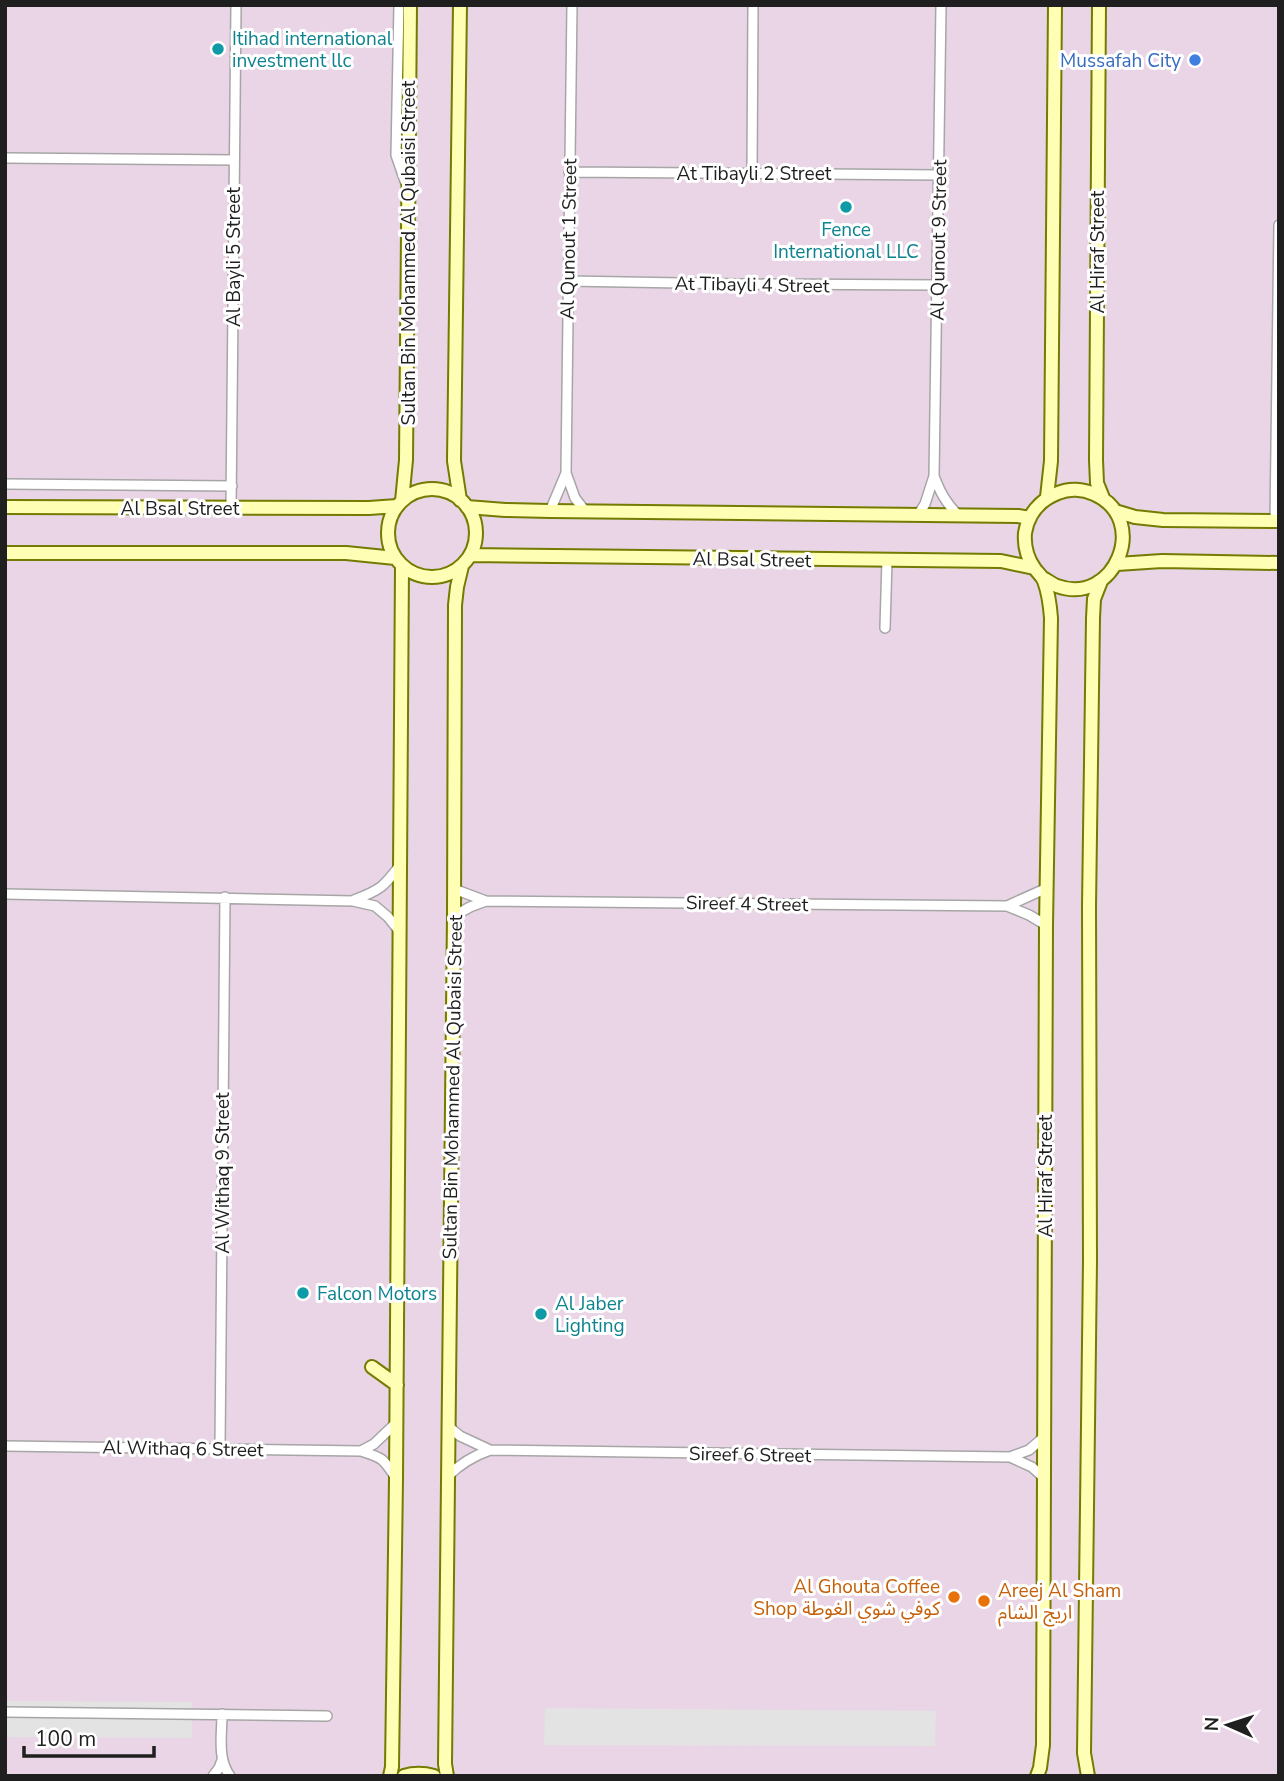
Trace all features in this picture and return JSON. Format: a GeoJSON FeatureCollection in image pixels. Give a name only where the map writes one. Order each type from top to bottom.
{"type":"FeatureCollection","features":[{"type":"Feature","properties":{"kind":"street","name":"Al Bayli 5 Street"},"geometry":{"type":"LineString","coordinates":[[231,508],[236,5]]}},
{"type":"Feature","properties":{"kind":"street"},"geometry":{"type":"LineString","coordinates":[[399,5],[396,155],[409,196]]}},
{"type":"Feature","properties":{"kind":"street","name":"Sultan Bin Mohammed Al Qubaisi Street"},"geometry":{"type":"LineString","coordinates":[[400,504],[407,460],[410,5]]}},
{"type":"Feature","properties":{"kind":"street"},"geometry":{"type":"LineString","coordinates":[[460,5],[454,461],[464,504]]}},
{"type":"Feature","properties":{"kind":"street","name":"Al Qunout 1 Street"},"geometry":{"type":"LineString","coordinates":[[572,5],[566,473],[575,498],[585,511]]}},
{"type":"Feature","properties":{"kind":"street"},"geometry":{"type":"LineString","coordinates":[[752,173],[753,5]]}},
{"type":"Feature","properties":{"kind":"street","name":"Al Qunout 9 Street"},"geometry":{"type":"LineString","coordinates":[[918,515],[925,504],[934,476],[941,5]]}},
{"type":"Feature","properties":{"kind":"street"},"geometry":{"type":"LineString","coordinates":[[1047,498],[1051,461],[1055,5]]}},
{"type":"Feature","properties":{"kind":"street","name":"Al Hiraf Street"},"geometry":{"type":"LineString","coordinates":[[1098,5],[1096,460],[1097,483],[1102,498]]}},
{"type":"Feature","properties":{"kind":"street"},"geometry":{"type":"LineString","coordinates":[[5,158],[234,160]]}},
{"type":"Feature","properties":{"kind":"street","name":"At Tibayli 2 Street"},"geometry":{"type":"LineString","coordinates":[[569,172],[939,175]]}},
{"type":"Feature","properties":{"kind":"street"},"geometry":{"type":"LineString","coordinates":[[1115,511],[1135,517],[1163,520],[1277,521],[1279,225]]}},
{"type":"Feature","properties":{"kind":"street","name":"At Tibayli 4 Street"},"geometry":{"type":"LineString","coordinates":[[568,281],[937,285]]}},
{"type":"Feature","properties":{"kind":"street","name":"Al Qunout 1 Street"},"geometry":{"type":"LineString","coordinates":[[550,511],[566,473]]}},
{"type":"Feature","properties":{"kind":"street","name":"Al Qunout 9 Street"},"geometry":{"type":"LineString","coordinates":[[934,476],[940,493],[957,516]]}},
{"type":"Feature","properties":{"kind":"street"},"geometry":{"type":"LineString","coordinates":[[5,484],[232,486]]}},
{"type":"Feature","properties":{"kind":"street"},"geometry":{"type":"LineString","coordinates":[[429,489],[452,494],[464,504],[476,529],[475,543],[466,561],[448,575],[432,578],[416,575],[399,562],[390,547],[388,535],[389,523],[400,504],[418,492],[429,489]]}},
{"type":"Feature","properties":{"kind":"street"},"geometry":{"type":"LineString","coordinates":[[1061,491],[1089,492],[1102,498],[1115,511],[1123,532],[1121,554],[1116,564],[1101,581],[1087,587],[1071,589],[1056,585],[1039,573],[1028,556],[1026,531],[1034,510],[1047,498],[1061,491]]}},
{"type":"Feature","properties":{"kind":"street","name":"Al Bsal Street"},"geometry":{"type":"LineString","coordinates":[[5,507],[369,508],[400,504]]}},
{"type":"Feature","properties":{"kind":"street"},"geometry":{"type":"LineString","coordinates":[[464,504],[550,511],[1030,518]]}},
{"type":"Feature","properties":{"kind":"street"},"geometry":{"type":"LineString","coordinates":[[5,553],[346,553],[399,562]]}},
{"type":"Feature","properties":{"kind":"street"},"geometry":{"type":"LineString","coordinates":[[885,628],[887,560]]}},
{"type":"Feature","properties":{"kind":"street","name":"Sultan Bin Mohammed Al Qubaisi Street"},"geometry":{"type":"LineString","coordinates":[[447,1776],[455,605],[457,587],[466,561]]}},
{"type":"Feature","properties":{"kind":"street","name":"Al Bsal Street"},"geometry":{"type":"LineString","coordinates":[[466,561],[1001,561],[1039,573]]}},
{"type":"Feature","properties":{"kind":"street"},"geometry":{"type":"LineString","coordinates":[[1116,564],[1162,561],[1279,563]]}},
{"type":"Feature","properties":{"kind":"street"},"geometry":{"type":"LineString","coordinates":[[390,1776],[397,1479],[401,933],[399,562]]}},
{"type":"Feature","properties":{"kind":"street","name":"Al Hiraf Street"},"geometry":{"type":"LineString","coordinates":[[1037,1776],[1043,1745],[1046,888],[1051,618],[1049,597],[1039,573]]}},
{"type":"Feature","properties":{"kind":"street"},"geometry":{"type":"LineString","coordinates":[[1088,1776],[1084,1753],[1090,1261],[1089,906],[1093,618],[1094,599],[1101,581]]}},
{"type":"Feature","properties":{"kind":"street"},"geometry":{"type":"LineString","coordinates":[[353,901],[377,892],[401,864]]}},
{"type":"Feature","properties":{"kind":"street","name":"Sireef 4 Street"},"geometry":{"type":"LineString","coordinates":[[1007,906],[1046,888]]}},
{"type":"Feature","properties":{"kind":"street","name":"Sireef 4 Street"},"geometry":{"type":"LineString","coordinates":[[454,889],[486,901],[1007,906],[1046,925]]}},
{"type":"Feature","properties":{"kind":"street"},"geometry":{"type":"LineString","coordinates":[[5,894],[353,901],[375,906],[401,933]]}},
{"type":"Feature","properties":{"kind":"street","name":"Al Withaq 9 Street"},"geometry":{"type":"LineString","coordinates":[[220,1448],[225,897]]}},
{"type":"Feature","properties":{"kind":"street","name":"Sireef 4 Street"},"geometry":{"type":"LineString","coordinates":[[454,916],[486,901]]}},
{"type":"Feature","properties":{"kind":"street"},"geometry":{"type":"LineString","coordinates":[[372,1367],[397,1385]]}},
{"type":"Feature","properties":{"kind":"street"},"geometry":{"type":"LineString","coordinates":[[360,1451],[374,1444],[397,1421]]}},
{"type":"Feature","properties":{"kind":"street","name":"Sireef 6 Street"},"geometry":{"type":"LineString","coordinates":[[448,1426],[460,1436],[491,1450]]}},
{"type":"Feature","properties":{"kind":"street"},"geometry":{"type":"LineString","coordinates":[[1010,1457],[1028,1450],[1044,1437]]}},
{"type":"Feature","properties":{"kind":"street","name":"Al Withaq 6 Street"},"geometry":{"type":"LineString","coordinates":[[5,1446],[360,1451],[380,1457],[397,1479]]}},
{"type":"Feature","properties":{"kind":"street","name":"Sireef 6 Street"},"geometry":{"type":"LineString","coordinates":[[448,1476],[473,1456],[491,1450],[1010,1457],[1032,1467],[1044,1478]]}},
{"type":"Feature","properties":{"kind":"street"},"geometry":{"type":"LineString","coordinates":[[5,1712],[327,1716]]}},
{"type":"Feature","properties":{"kind":"street"},"geometry":{"type":"LineString","coordinates":[[222,1714],[222,1760],[230,1776]]}},
{"type":"Feature","properties":{"kind":"street"},"geometry":{"type":"LineString","coordinates":[[213,1776],[222,1760]]}},
{"type":"Feature","properties":{"kind":"street"},"geometry":{"type":"LineString","coordinates":[[404,1776],[426,1773],[434,1776]]}},
{"type":"Feature","properties":{"kind":"shaded area"},"geometry":{"type":"Polygon","coordinates":[[[5,5],[1279,5],[1279,1776],[5,1776],[5,5]]]}},
{"type":"Feature","properties":{"kind":"shaded area"},"geometry":{"type":"Polygon","coordinates":[[[5,1701],[192,1702],[192,1738],[5,1737],[5,1701]]]}},
{"type":"Feature","properties":{"kind":"shaded area"},"geometry":{"type":"Polygon","coordinates":[[[545,1708],[936,1711],[935,1746],[544,1745],[545,1708]]]}},
{"type":"Feature","properties":{"kind":"place","name":"Itihad international investment llc"},"geometry":{"type":"Point","coordinates":[218,49]}},
{"type":"Feature","properties":{"kind":"place","name":"Mussafah City"},"geometry":{"type":"Point","coordinates":[1195,60]}},
{"type":"Feature","properties":{"kind":"place","name":"Fence International LLC"},"geometry":{"type":"Point","coordinates":[846,207]}},
{"type":"Feature","properties":{"kind":"place","name":"Falcon Motors"},"geometry":{"type":"Point","coordinates":[303,1293]}},
{"type":"Feature","properties":{"kind":"place","name":"Al Jaber Lighting"},"geometry":{"type":"Point","coordinates":[541,1314]}},
{"type":"Feature","properties":{"kind":"place","name":"Al Ghouta Coffee Shop كوفي شوي الغوطة"},"geometry":{"type":"Point","coordinates":[954,1597]}},
{"type":"Feature","properties":{"kind":"place","name":"Areej Al Sham اريج الشام"},"geometry":{"type":"Point","coordinates":[984,1601]}}]}
